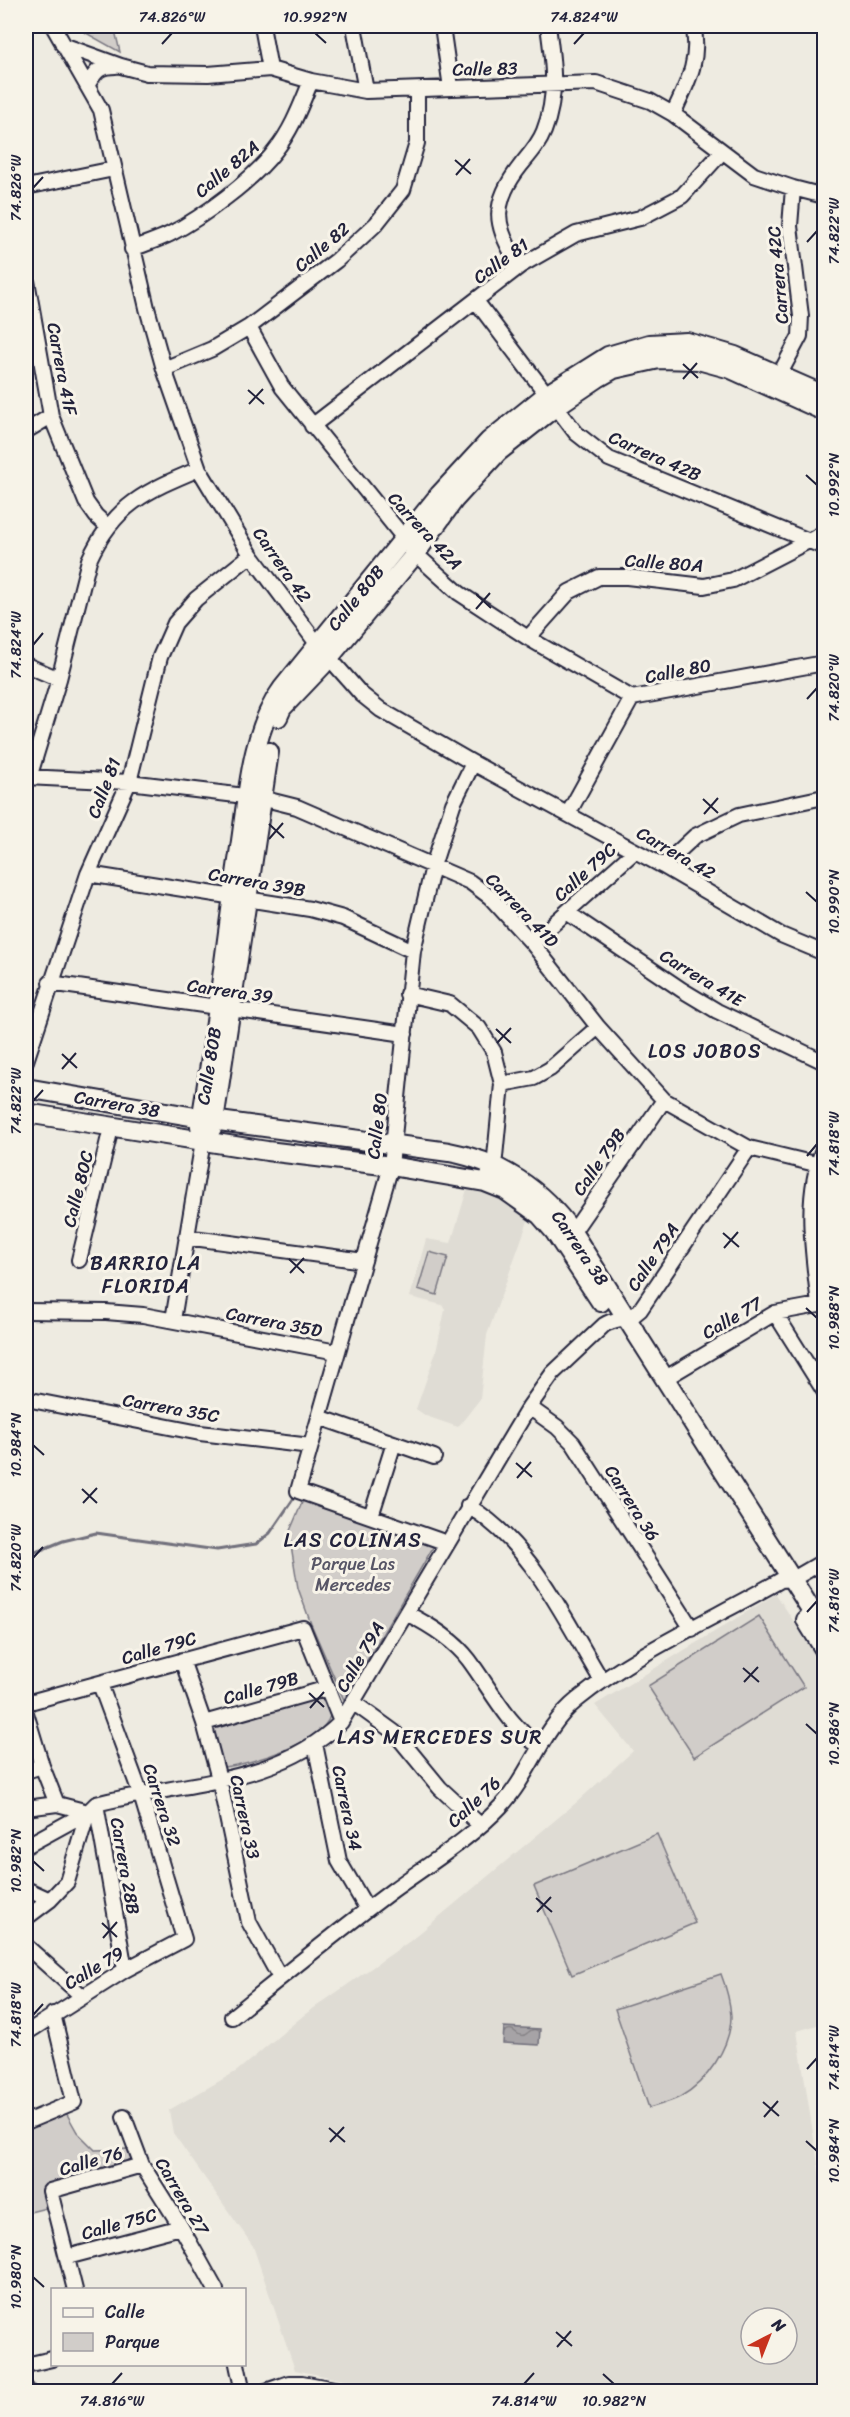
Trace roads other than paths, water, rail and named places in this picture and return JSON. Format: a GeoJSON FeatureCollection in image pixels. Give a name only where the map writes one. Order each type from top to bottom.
{"type":"FeatureCollection","features":[{"type":"Feature","properties":{"kind":"main road","name":"Calle 80B"},"geometry":{"type":"LineString","coordinates":[[203,1141],[200,1126],[208,1120],[262,725],[282,689],[323,652],[410,546],[440,494],[489,441],[551,401],[608,356],[649,344],[687,342],[735,356],[825,411]]}},
{"type":"Feature","properties":{"kind":"main road","name":"Calle 80B"},"geometry":{"type":"LineString","coordinates":[[776,382],[825,395]]}},
{"type":"Feature","properties":{"kind":"main road","name":"Carrera 38"},"geometry":{"type":"LineString","coordinates":[[26,1088],[208,1120],[393,1143],[471,1156],[492,1165],[531,1188],[549,1204],[619,1320],[787,1579],[825,1630]]}},
{"type":"Feature","properties":{"kind":"main road","name":"Carrera 38"},"geometry":{"type":"LineString","coordinates":[[26,1113],[111,1128],[391,1166],[485,1182],[523,1201],[567,1237]]}},
{"type":"Feature","properties":{"kind":"main road","name":"Carrera 38"},"geometry":{"type":"LineString","coordinates":[[619,1320],[664,1379],[787,1579],[825,1649]]}},
{"type":"Feature","properties":{"kind":"street","name":"Carrera 42"},"geometry":{"type":"LineString","coordinates":[[54,26],[101,110],[132,249],[164,369],[199,469],[251,555],[323,652],[361,694],[381,710],[473,763],[663,866],[781,935],[825,953]]}},
{"type":"Feature","properties":{"kind":"street","name":"Carrera 42"},"geometry":{"type":"LineString","coordinates":[[61,26],[63,45]]}},
{"type":"Feature","properties":{"kind":"street"},"geometry":{"type":"LineString","coordinates":[[262,26],[270,69]]}},
{"type":"Feature","properties":{"kind":"street"},"geometry":{"type":"LineString","coordinates":[[354,26],[366,91]]}},
{"type":"Feature","properties":{"kind":"street"},"geometry":{"type":"LineString","coordinates":[[442,26],[451,88]]}},
{"type":"Feature","properties":{"kind":"street"},"geometry":{"type":"LineString","coordinates":[[520,266],[510,251],[501,230],[501,195],[540,141],[548,122],[554,86],[548,26]]}},
{"type":"Feature","properties":{"kind":"street"},"geometry":{"type":"LineString","coordinates":[[673,114],[693,72],[696,41],[693,26]]}},
{"type":"Feature","properties":{"kind":"street","name":"Calle 83"},"geometry":{"type":"LineString","coordinates":[[63,45],[147,73],[208,74],[270,69],[311,81],[366,91],[596,83],[650,101],[673,114],[754,175],[825,196]]}},
{"type":"Feature","properties":{"kind":"street","name":"Calle 83"},"geometry":{"type":"LineString","coordinates":[[88,84],[95,72],[103,66],[121,66]]}},
{"type":"Feature","properties":{"kind":"street","name":"Calle 82A"},"geometry":{"type":"LineString","coordinates":[[132,249],[170,234],[215,204],[255,172],[275,152],[291,128],[311,81]]}},
{"type":"Feature","properties":{"kind":"street","name":"Calle 82"},"geometry":{"type":"LineString","coordinates":[[164,369],[212,348],[249,327],[337,260],[376,224],[404,189],[417,143],[417,90]]}},
{"type":"Feature","properties":{"kind":"street","name":"Calle 81"},"geometry":{"type":"LineString","coordinates":[[312,426],[520,266],[576,234],[640,218],[682,196],[722,152]]}},
{"type":"Feature","properties":{"kind":"street"},"geometry":{"type":"LineString","coordinates":[[26,187],[114,170]]}},
{"type":"Feature","properties":{"kind":"street","name":"Carrera 42C"},"geometry":{"type":"LineString","coordinates":[[776,382],[800,336],[801,316],[790,226],[793,188]]}},
{"type":"Feature","properties":{"kind":"street","name":"Carrera 41F"},"geometry":{"type":"LineString","coordinates":[[26,275],[28,298],[51,416],[86,502],[108,527]]}},
{"type":"Feature","properties":{"kind":"street","name":"Carrera 42B"},"geometry":{"type":"LineString","coordinates":[[476,301],[576,433],[609,459],[818,544]]}},
{"type":"Feature","properties":{"kind":"street","name":"Carrera 42A"},"geometry":{"type":"LineString","coordinates":[[249,327],[282,387],[410,546],[459,593],[528,638],[632,698]]}},
{"type":"Feature","properties":{"kind":"street"},"geometry":{"type":"LineString","coordinates":[[26,431],[51,416]]}},
{"type":"Feature","properties":{"kind":"street"},"geometry":{"type":"LineString","coordinates":[[27,777],[59,678],[89,560],[98,542],[123,510],[142,495],[199,469]]}},
{"type":"Feature","properties":{"kind":"street","name":"Calle 80A"},"geometry":{"type":"LineString","coordinates":[[528,638],[569,592],[598,577],[627,577],[704,586],[733,580],[818,544],[825,532]]}},
{"type":"Feature","properties":{"kind":"street","name":"Calle 81"},"geometry":{"type":"LineString","coordinates":[[26,1061],[88,874],[129,782],[160,657],[175,624],[196,599],[251,555]]}},
{"type":"Feature","properties":{"kind":"street","name":"Calle 80"},"geometry":{"type":"LineString","coordinates":[[568,814],[632,698],[825,663]]}},
{"type":"Feature","properties":{"kind":"street"},"geometry":{"type":"LineString","coordinates":[[26,665],[59,678]]}},
{"type":"Feature","properties":{"kind":"street","name":"Calle 80"},"geometry":{"type":"LineString","coordinates":[[371,1516],[298,1491],[391,1166],[413,951],[433,866],[453,804],[473,763]]}},
{"type":"Feature","properties":{"kind":"street","name":"Carrera 41D"},"geometry":{"type":"LineString","coordinates":[[27,777],[129,782],[254,796],[297,807],[470,882],[489,897],[532,943],[598,1027],[664,1100],[748,1148],[821,1166]]}},
{"type":"Feature","properties":{"kind":"street"},"geometry":{"type":"LineString","coordinates":[[663,866],[695,836],[739,815],[825,797]]}},
{"type":"Feature","properties":{"kind":"street","name":"Calle 79C"},"geometry":{"type":"LineString","coordinates":[[532,943],[635,851]]}},
{"type":"Feature","properties":{"kind":"street","name":"Carrera 39B"},"geometry":{"type":"LineString","coordinates":[[88,874],[310,909],[343,918],[413,951]]}},
{"type":"Feature","properties":{"kind":"street","name":"Carrera 41E"},"geometry":{"type":"LineString","coordinates":[[568,913],[708,1005],[825,1062]]}},
{"type":"Feature","properties":{"kind":"street","name":"Carrera 39"},"geometry":{"type":"LineString","coordinates":[[50,983],[405,1034]]}},
{"type":"Feature","properties":{"kind":"street"},"geometry":{"type":"LineString","coordinates":[[407,994],[450,1005],[479,1028],[494,1052],[502,1084],[495,1157],[485,1182]]}},
{"type":"Feature","properties":{"kind":"street"},"geometry":{"type":"LineString","coordinates":[[502,1084],[534,1078],[550,1069],[598,1027]]}},
{"type":"Feature","properties":{"kind":"street","name":"Calle 79B"},"geometry":{"type":"LineString","coordinates":[[567,1237],[664,1100]]}},
{"type":"Feature","properties":{"kind":"street","name":"Calle 80C"},"geometry":{"type":"LineString","coordinates":[[79,1260],[111,1128]]}},
{"type":"Feature","properties":{"kind":"street","name":"Calle 80B"},"geometry":{"type":"LineString","coordinates":[[172,1320],[203,1141]]}},
{"type":"Feature","properties":{"kind":"street"},"geometry":{"type":"LineString","coordinates":[[822,1304],[812,1242],[811,1203],[825,1147]]}},
{"type":"Feature","properties":{"kind":"street","name":"Calle 79A"},"geometry":{"type":"LineString","coordinates":[[92,1808],[264,1768],[292,1757],[315,1744],[341,1722],[468,1506],[529,1407],[553,1373],[604,1325],[640,1310],[748,1148]]}},
{"type":"Feature","properties":{"kind":"street"},"geometry":{"type":"LineString","coordinates":[[186,1237],[364,1261]]}},
{"type":"Feature","properties":{"kind":"street","name":"Calle 77"},"geometry":{"type":"LineString","coordinates":[[664,1379],[775,1313],[822,1304]]}},
{"type":"Feature","properties":{"kind":"street","name":"Carrera 35D"},"geometry":{"type":"LineString","coordinates":[[26,1311],[143,1315],[337,1352]]}},
{"type":"Feature","properties":{"kind":"street"},"geometry":{"type":"LineString","coordinates":[[775,1313],[825,1391]]}},
{"type":"Feature","properties":{"kind":"street","name":"Carrera 35C"},"geometry":{"type":"LineString","coordinates":[[26,1399],[200,1433],[311,1446]]}},
{"type":"Feature","properties":{"kind":"street","name":"Carrera 36"},"geometry":{"type":"LineString","coordinates":[[529,1407],[557,1426],[573,1443],[692,1629]]}},
{"type":"Feature","properties":{"kind":"street"},"geometry":{"type":"LineString","coordinates":[[319,1417],[434,1457]]}},
{"type":"Feature","properties":{"kind":"street"},"geometry":{"type":"LineString","coordinates":[[394,1443],[371,1516],[447,1543]]}},
{"type":"Feature","properties":{"kind":"street"},"geometry":{"type":"LineString","coordinates":[[468,1506],[492,1522],[518,1546],[602,1681]]}},
{"type":"Feature","properties":{"kind":"street","name":"Calle 76"},"geometry":{"type":"LineString","coordinates":[[232,2017],[367,1909],[480,1826],[521,1782],[539,1746],[574,1702],[602,1681],[692,1629],[825,1561]]}},
{"type":"Feature","properties":{"kind":"street"},"geometry":{"type":"LineString","coordinates":[[406,1613],[435,1628],[453,1643],[468,1659],[510,1721],[539,1746]]}},
{"type":"Feature","properties":{"kind":"street","name":"Calle 79C"},"geometry":{"type":"LineString","coordinates":[[26,1703],[303,1628],[328,1688]]}},
{"type":"Feature","properties":{"kind":"street","name":"Carrera 33"},"geometry":{"type":"LineString","coordinates":[[182,1660],[204,1723],[219,1779],[249,1922],[280,1978]]}},
{"type":"Feature","properties":{"kind":"street","name":"Carrera 32"},"geometry":{"type":"LineString","coordinates":[[100,1684],[141,1795],[184,1939]]}},
{"type":"Feature","properties":{"kind":"street"},"geometry":{"type":"LineString","coordinates":[[328,1688],[341,1722]]}},
{"type":"Feature","properties":{"kind":"street","name":"Calle 79B"},"geometry":{"type":"LineString","coordinates":[[204,1723],[328,1688]]}},
{"type":"Feature","properties":{"kind":"street"},"geometry":{"type":"LineString","coordinates":[[354,1703],[394,1732],[440,1788],[480,1826]]}},
{"type":"Feature","properties":{"kind":"street"},"geometry":{"type":"LineString","coordinates":[[26,1713],[42,1766],[57,1804]]}},
{"type":"Feature","properties":{"kind":"street","name":"Carrera 34"},"geometry":{"type":"LineString","coordinates":[[315,1744],[339,1861],[367,1909]]}},
{"type":"Feature","properties":{"kind":"street"},"geometry":{"type":"LineString","coordinates":[[26,1771],[42,1766]]}},
{"type":"Feature","properties":{"kind":"street"},"geometry":{"type":"LineString","coordinates":[[26,1808],[57,1804],[92,1808]]}},
{"type":"Feature","properties":{"kind":"street"},"geometry":{"type":"LineString","coordinates":[[26,1846],[92,1808]]}},
{"type":"Feature","properties":{"kind":"street"},"geometry":{"type":"LineString","coordinates":[[26,1918],[67,1882],[92,1808]]}},
{"type":"Feature","properties":{"kind":"street","name":"Carrera 28B"},"geometry":{"type":"LineString","coordinates":[[92,1808],[125,1970]]}},
{"type":"Feature","properties":{"kind":"street"},"geometry":{"type":"LineString","coordinates":[[26,1889],[50,1899]]}},
{"type":"Feature","properties":{"kind":"street","name":"Calle 79"},"geometry":{"type":"LineString","coordinates":[[29,2026],[125,1970],[184,1939]]}},
{"type":"Feature","properties":{"kind":"street"},"geometry":{"type":"LineString","coordinates":[[26,1946],[82,1996]]}},
{"type":"Feature","properties":{"kind":"street"},"geometry":{"type":"LineString","coordinates":[[26,2122],[74,2102],[53,2014]]}},
{"type":"Feature","properties":{"kind":"street","name":"Carrera 27"},"geometry":{"type":"LineString","coordinates":[[124,2117],[142,2165],[215,2288]]}},
{"type":"Feature","properties":{"kind":"street","name":"Calle 76"},"geometry":{"type":"LineString","coordinates":[[67,2257],[51,2191],[142,2165]]}},
{"type":"Feature","properties":{"kind":"street","name":"Calle 75C"},"geometry":{"type":"LineString","coordinates":[[67,2257],[181,2227]]}},
{"type":"Feature","properties":{"kind":"street"},"geometry":{"type":"LineString","coordinates":[[67,2257],[75,2288]]}},
{"type":"Feature","properties":{"kind":"street"},"geometry":{"type":"LineString","coordinates":[[26,2365],[51,2359]]}},
{"type":"Feature","properties":{"kind":"street"},"geometry":{"type":"LineString","coordinates":[[237,2366],[243,2391]]}},
{"type":"Feature","properties":{"kind":"street"},"geometry":{"type":"LineString","coordinates":[[263,2391],[289,2383],[302,2383],[351,2391]]}},
{"type":"Feature","properties":{"kind":"water"},"geometry":{"type":"Polygon","coordinates":[[[504,2027],[540,2029],[539,2045],[503,2043],[504,2027]]]}},
{"type":"Feature","properties":{"kind":"waterway"},"geometry":{"type":"LineString","coordinates":[[26,1556],[63,1541],[96,1533],[217,1550],[256,1544],[270,1533],[296,1495]]}},
{"type":"Feature","properties":{"kind":"district","name":"LOS JOBOS"},"geometry":{"type":"Point","coordinates":[705,1051]}},
{"type":"Feature","properties":{"kind":"district","name":"BARRIO LA FLORIDA"},"geometry":{"type":"Point","coordinates":[146,1274]}},
{"type":"Feature","properties":{"kind":"district","name":"LAS COLINAS"},"geometry":{"type":"Point","coordinates":[353,1540]}},
{"type":"Feature","properties":{"kind":"district","name":"LAS MERCEDES SUR"},"geometry":{"type":"Point","coordinates":[440,1737]}},
{"type":"Feature","properties":{"kind":"park label","name":"Parque Las Mercedes"},"geometry":{"type":"Point","coordinates":[353,1574]}}]}
